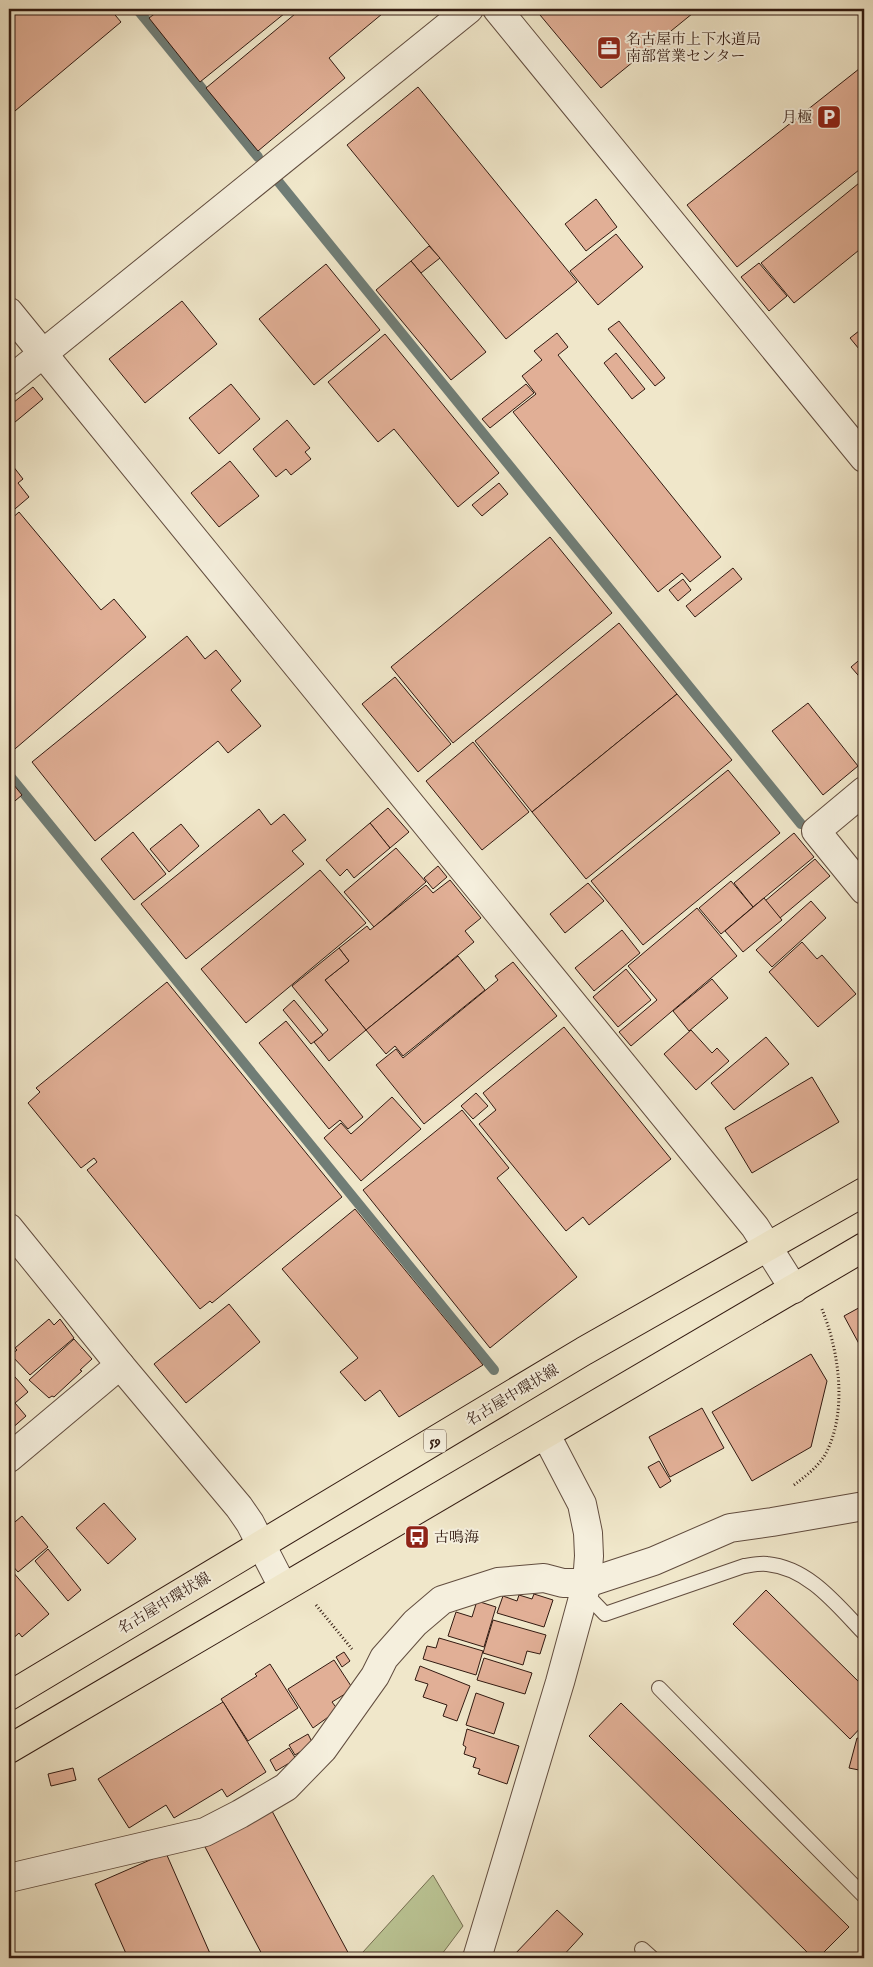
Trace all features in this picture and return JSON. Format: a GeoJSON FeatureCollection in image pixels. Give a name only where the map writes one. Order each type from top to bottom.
{"type":"FeatureCollection","features":[{"type":"Feature","properties":{"kind":"main road","name":"名古屋中環状線"},"geometry":{"type":"LineString","coordinates":[[9,1696],[584,1351],[864,1192]]}},
{"type":"Feature","properties":{"kind":"main road"},"geometry":{"type":"LineString","coordinates":[[9,1749],[864,1247]]}},
{"type":"Feature","properties":{"kind":"street"},"geometry":{"type":"LineString","coordinates":[[9,381],[469,9]]}},
{"type":"Feature","properties":{"kind":"street"},"geometry":{"type":"LineString","coordinates":[[497,9],[864,458]]}},
{"type":"Feature","properties":{"kind":"street"},"geometry":{"type":"LineString","coordinates":[[9,312],[755,1226],[794,1289]]}},
{"type":"Feature","properties":{"kind":"street"},"geometry":{"type":"LineString","coordinates":[[864,792],[816,831],[864,890]]}},
{"type":"Feature","properties":{"kind":"street"},"geometry":{"type":"LineString","coordinates":[[9,1228],[120,1365],[240,1507],[283,1587]]}},
{"type":"Feature","properties":{"kind":"street"},"geometry":{"type":"LineString","coordinates":[[9,1458],[120,1365]]}},
{"type":"Feature","properties":{"kind":"street"},"geometry":{"type":"LineString","coordinates":[[477,1958],[560,1682],[586,1588],[589,1556],[588,1533],[582,1504],[546,1435]]}},
{"type":"Feature","properties":{"kind":"street"},"geometry":{"type":"LineString","coordinates":[[9,1878],[205,1832],[240,1814],[286,1786],[317,1755],[375,1676],[384,1658],[415,1623],[442,1600],[498,1582],[544,1578],[586,1588],[654,1562],[730,1528],[864,1506]]}},
{"type":"Feature","properties":{"kind":"lane"},"geometry":{"type":"LineString","coordinates":[[586,1588],[605,1614],[744,1566],[767,1564],[795,1571],[820,1588],[864,1633]]}},
{"type":"Feature","properties":{"kind":"lane"},"geometry":{"type":"LineString","coordinates":[[659,1688],[864,1896]]}},
{"type":"Feature","properties":{"kind":"path"},"geometry":{"type":"LineString","coordinates":[[791,1488],[813,1470],[826,1453],[838,1418],[839,1391],[834,1348],[821,1306]]}},
{"type":"Feature","properties":{"kind":"path"},"geometry":{"type":"LineString","coordinates":[[316,1605],[375,1676]]}},
{"type":"Feature","properties":{"kind":"green space"},"geometry":{"type":"Polygon","coordinates":[[[433,1875],[463,1926],[439,1958],[367,1958],[363,1952],[433,1875]]]}},
{"type":"Feature","properties":{"kind":"building"},"geometry":{"type":"Polygon","coordinates":[[[12,9],[110,9],[121,22],[9,116],[9,12],[12,9]]]}},
{"type":"Feature","properties":{"kind":"building"},"geometry":{"type":"Polygon","coordinates":[[[161,9],[290,9],[200,82],[149,18],[161,9]]]}},
{"type":"Feature","properties":{"kind":"building"},"geometry":{"type":"Polygon","coordinates":[[[301,9],[388,9],[329,58],[345,78],[258,151],[206,88],[301,9]]]}},
{"type":"Feature","properties":{"kind":"building","name":"名古屋市上下水道局 南部営業センター"},"geometry":{"type":"Polygon","coordinates":[[[535,9],[698,9],[601,88],[535,9]]]}},
{"type":"Feature","properties":{"kind":"building","name":"月極"},"geometry":{"type":"Polygon","coordinates":[[[864,65],[864,166],[737,267],[687,205],[864,65]]]}},
{"type":"Feature","properties":{"kind":"building"},"geometry":{"type":"Polygon","coordinates":[[[418,87],[577,282],[506,339],[347,145],[418,87]]]}},
{"type":"Feature","properties":{"kind":"building"},"geometry":{"type":"Polygon","coordinates":[[[864,179],[864,246],[794,303],[761,263],[864,179]]]}},
{"type":"Feature","properties":{"kind":"building"},"geometry":{"type":"Polygon","coordinates":[[[596,199],[617,227],[586,251],[565,224],[596,199]]]}},
{"type":"Feature","properties":{"kind":"building"},"geometry":{"type":"Polygon","coordinates":[[[616,234],[643,267],[598,305],[570,271],[616,234]]]}},
{"type":"Feature","properties":{"kind":"building"},"geometry":{"type":"Polygon","coordinates":[[[429,246],[440,258],[421,273],[411,261],[429,246]]]}},
{"type":"Feature","properties":{"kind":"building"},"geometry":{"type":"Polygon","coordinates":[[[411,261],[486,352],[451,380],[376,290],[411,261]]]}},
{"type":"Feature","properties":{"kind":"building"},"geometry":{"type":"Polygon","coordinates":[[[759,263],[787,296],[769,311],[741,277],[759,263]]]}},
{"type":"Feature","properties":{"kind":"building"},"geometry":{"type":"Polygon","coordinates":[[[326,264],[380,330],[314,385],[259,319],[326,264]]]}},
{"type":"Feature","properties":{"kind":"building"},"geometry":{"type":"Polygon","coordinates":[[[182,301],[217,344],[145,403],[109,359],[182,301]]]}},
{"type":"Feature","properties":{"kind":"building"},"geometry":{"type":"Polygon","coordinates":[[[619,321],[665,378],[655,386],[608,329],[619,321]]]}},
{"type":"Feature","properties":{"kind":"building"},"geometry":{"type":"Polygon","coordinates":[[[864,327],[864,355],[850,338],[864,327]]]}},
{"type":"Feature","properties":{"kind":"building"},"geometry":{"type":"Polygon","coordinates":[[[557,333],[568,347],[558,355],[721,557],[690,582],[682,573],[658,592],[513,412],[536,394],[522,376],[542,360],[534,351],[557,333]]]}},
{"type":"Feature","properties":{"kind":"building"},"geometry":{"type":"Polygon","coordinates":[[[385,334],[499,473],[458,507],[394,429],[378,442],[328,382],[385,334]]]}},
{"type":"Feature","properties":{"kind":"building"},"geometry":{"type":"Polygon","coordinates":[[[616,353],[645,389],[632,399],[604,363],[616,353]]]}},
{"type":"Feature","properties":{"kind":"building"},"geometry":{"type":"Polygon","coordinates":[[[231,384],[260,419],[219,454],[189,418],[231,384]]]}},
{"type":"Feature","properties":{"kind":"building"},"geometry":{"type":"Polygon","coordinates":[[[526,384],[534,393],[490,428],[482,419],[526,384]]]}},
{"type":"Feature","properties":{"kind":"building"},"geometry":{"type":"Polygon","coordinates":[[[33,387],[43,399],[9,427],[9,406],[33,387]]]}},
{"type":"Feature","properties":{"kind":"building"},"geometry":{"type":"Polygon","coordinates":[[[287,420],[310,448],[305,452],[311,459],[291,475],[286,469],[276,477],[253,449],[287,420]]]}},
{"type":"Feature","properties":{"kind":"building"},"geometry":{"type":"Polygon","coordinates":[[[9,461],[23,479],[18,483],[29,497],[9,514],[9,461]]]}},
{"type":"Feature","properties":{"kind":"building"},"geometry":{"type":"Polygon","coordinates":[[[230,461],[259,496],[219,527],[191,493],[230,461]]]}},
{"type":"Feature","properties":{"kind":"building"},"geometry":{"type":"Polygon","coordinates":[[[499,483],[508,494],[482,516],[472,505],[499,483]]]}},
{"type":"Feature","properties":{"kind":"building"},"geometry":{"type":"Polygon","coordinates":[[[19,512],[101,610],[114,599],[146,637],[9,754],[9,521],[19,512]]]}},
{"type":"Feature","properties":{"kind":"building"},"geometry":{"type":"Polygon","coordinates":[[[550,537],[612,613],[453,743],[391,667],[550,537]]]}},
{"type":"Feature","properties":{"kind":"building"},"geometry":{"type":"Polygon","coordinates":[[[733,568],[742,579],[695,617],[686,606],[733,568]]]}},
{"type":"Feature","properties":{"kind":"building"},"geometry":{"type":"Polygon","coordinates":[[[683,579],[691,590],[678,601],[669,590],[683,579]]]}},
{"type":"Feature","properties":{"kind":"building"},"geometry":{"type":"Polygon","coordinates":[[[619,623],[677,694],[532,812],[475,741],[619,623]]]}},
{"type":"Feature","properties":{"kind":"building"},"geometry":{"type":"Polygon","coordinates":[[[187,636],[205,659],[216,650],[241,681],[231,690],[261,726],[228,753],[218,741],[95,841],[32,762],[187,636]]]}},
{"type":"Feature","properties":{"kind":"building"},"geometry":{"type":"Polygon","coordinates":[[[864,656],[864,682],[851,667],[864,656]]]}},
{"type":"Feature","properties":{"kind":"building"},"geometry":{"type":"Polygon","coordinates":[[[395,677],[451,744],[418,772],[362,704],[395,677]]]}},
{"type":"Feature","properties":{"kind":"building"},"geometry":{"type":"Polygon","coordinates":[[[677,694],[732,760],[586,879],[532,812],[677,694]]]}},
{"type":"Feature","properties":{"kind":"building"},"geometry":{"type":"Polygon","coordinates":[[[808,703],[858,766],[823,795],[772,731],[808,703]]]}},
{"type":"Feature","properties":{"kind":"building"},"geometry":{"type":"Polygon","coordinates":[[[473,742],[529,812],[482,850],[426,781],[473,742]]]}},
{"type":"Feature","properties":{"kind":"building"},"geometry":{"type":"Polygon","coordinates":[[[728,770],[780,833],[643,945],[591,881],[728,770]]]}},
{"type":"Feature","properties":{"kind":"building"},"geometry":{"type":"Polygon","coordinates":[[[9,779],[22,795],[9,806],[9,779]]]}},
{"type":"Feature","properties":{"kind":"building"},"geometry":{"type":"Polygon","coordinates":[[[388,808],[409,832],[390,848],[370,823],[388,808]]]}},
{"type":"Feature","properties":{"kind":"building"},"geometry":{"type":"Polygon","coordinates":[[[259,809],[271,825],[284,814],[306,840],[292,851],[304,864],[186,959],[141,904],[259,809]]]}},
{"type":"Feature","properties":{"kind":"building"},"geometry":{"type":"Polygon","coordinates":[[[370,823],[390,848],[354,878],[347,869],[340,876],[326,860],[370,823]]]}},
{"type":"Feature","properties":{"kind":"building"},"geometry":{"type":"Polygon","coordinates":[[[181,824],[199,846],[169,872],[150,849],[181,824]]]}},
{"type":"Feature","properties":{"kind":"building"},"geometry":{"type":"Polygon","coordinates":[[[133,832],[166,874],[134,900],[101,859],[133,832]]]}},
{"type":"Feature","properties":{"kind":"building"},"geometry":{"type":"Polygon","coordinates":[[[794,833],[814,857],[753,907],[734,883],[794,833]]]}},
{"type":"Feature","properties":{"kind":"building"},"geometry":{"type":"Polygon","coordinates":[[[396,848],[426,882],[374,927],[344,892],[396,848]]]}},
{"type":"Feature","properties":{"kind":"building"},"geometry":{"type":"Polygon","coordinates":[[[815,859],[830,876],[780,918],[765,901],[815,859]]]}},
{"type":"Feature","properties":{"kind":"building"},"geometry":{"type":"Polygon","coordinates":[[[438,866],[447,877],[433,889],[424,878],[438,866]]]}},
{"type":"Feature","properties":{"kind":"building"},"geometry":{"type":"Polygon","coordinates":[[[320,870],[366,923],[246,1023],[201,969],[320,870]]]}},
{"type":"Feature","properties":{"kind":"building"},"geometry":{"type":"Polygon","coordinates":[[[450,880],[481,918],[465,931],[474,942],[366,1030],[325,980],[349,961],[339,948],[367,926],[370,930],[426,885],[433,893],[450,880]]]}},
{"type":"Feature","properties":{"kind":"building"},"geometry":{"type":"Polygon","coordinates":[[[731,881],[753,907],[721,934],[699,908],[731,881]]]}},
{"type":"Feature","properties":{"kind":"building"},"geometry":{"type":"Polygon","coordinates":[[[588,883],[604,901],[565,933],[550,914],[588,883]]]}},
{"type":"Feature","properties":{"kind":"building"},"geometry":{"type":"Polygon","coordinates":[[[764,898],[782,920],[743,952],[725,931],[764,898]]]}},
{"type":"Feature","properties":{"kind":"building"},"geometry":{"type":"Polygon","coordinates":[[[811,901],[826,918],[772,967],[756,950],[811,901]]]}},
{"type":"Feature","properties":{"kind":"building"},"geometry":{"type":"Polygon","coordinates":[[[697,908],[737,956],[631,1046],[619,1032],[657,1000],[628,966],[697,908]]]}},
{"type":"Feature","properties":{"kind":"building"},"geometry":{"type":"Polygon","coordinates":[[[622,930],[640,953],[594,991],[575,968],[622,930]]]}},
{"type":"Feature","properties":{"kind":"building"},"geometry":{"type":"Polygon","coordinates":[[[802,942],[817,959],[822,955],[856,994],[818,1027],[769,972],[802,942]]]}},
{"type":"Feature","properties":{"kind":"building"},"geometry":{"type":"Polygon","coordinates":[[[339,948],[349,961],[325,980],[366,1030],[329,1061],[314,1042],[328,1030],[292,986],[339,948]]]}},
{"type":"Feature","properties":{"kind":"building"},"geometry":{"type":"Polygon","coordinates":[[[458,956],[485,990],[403,1056],[395,1046],[386,1054],[366,1030],[458,956]]]}},
{"type":"Feature","properties":{"kind":"building"},"geometry":{"type":"Polygon","coordinates":[[[513,962],[557,1016],[424,1124],[376,1065],[396,1049],[403,1058],[498,980],[495,976],[513,962]]]}},
{"type":"Feature","properties":{"kind":"building"},"geometry":{"type":"Polygon","coordinates":[[[626,969],[651,1000],[618,1027],[593,997],[626,969]]]}},
{"type":"Feature","properties":{"kind":"building"},"geometry":{"type":"Polygon","coordinates":[[[712,979],[728,998],[689,1031],[673,1011],[712,979]]]}},
{"type":"Feature","properties":{"kind":"building"},"geometry":{"type":"Polygon","coordinates":[[[167,982],[342,1197],[212,1303],[210,1301],[200,1309],[87,1170],[97,1162],[94,1158],[81,1168],[28,1103],[40,1092],[36,1088],[167,982]]]}},
{"type":"Feature","properties":{"kind":"building"},"geometry":{"type":"Polygon","coordinates":[[[294,1000],[323,1035],[311,1044],[283,1010],[294,1000]]]}},
{"type":"Feature","properties":{"kind":"building"},"geometry":{"type":"Polygon","coordinates":[[[286,1021],[363,1117],[348,1129],[340,1120],[329,1129],[259,1043],[286,1021]]]}},
{"type":"Feature","properties":{"kind":"building"},"geometry":{"type":"Polygon","coordinates":[[[564,1027],[671,1159],[589,1225],[583,1217],[566,1231],[479,1124],[496,1110],[483,1093],[564,1027]]]}},
{"type":"Feature","properties":{"kind":"building"},"geometry":{"type":"Polygon","coordinates":[[[691,1030],[712,1053],[717,1048],[729,1061],[696,1090],[664,1054],[691,1030]]]}},
{"type":"Feature","properties":{"kind":"building"},"geometry":{"type":"Polygon","coordinates":[[[766,1037],[789,1064],[734,1110],[711,1083],[766,1037]]]}},
{"type":"Feature","properties":{"kind":"building"},"geometry":{"type":"Polygon","coordinates":[[[812,1077],[839,1122],[752,1173],[725,1128],[812,1077]]]}},
{"type":"Feature","properties":{"kind":"building"},"geometry":{"type":"Polygon","coordinates":[[[476,1093],[488,1106],[473,1119],[461,1106],[476,1093]]]}},
{"type":"Feature","properties":{"kind":"building"},"geometry":{"type":"Polygon","coordinates":[[[392,1097],[421,1129],[361,1181],[324,1138],[341,1123],[351,1134],[392,1097]]]}},
{"type":"Feature","properties":{"kind":"building"},"geometry":{"type":"Polygon","coordinates":[[[462,1110],[509,1168],[497,1178],[577,1277],[490,1348],[363,1190],[462,1110]]]}},
{"type":"Feature","properties":{"kind":"building"},"geometry":{"type":"Polygon","coordinates":[[[355,1209],[483,1365],[399,1417],[380,1390],[365,1401],[340,1372],[358,1358],[282,1269],[355,1209]]]}},
{"type":"Feature","properties":{"kind":"building"},"geometry":{"type":"Polygon","coordinates":[[[229,1304],[260,1342],[186,1403],[154,1364],[229,1304]]]}},
{"type":"Feature","properties":{"kind":"building"},"geometry":{"type":"Polygon","coordinates":[[[864,1305],[864,1353],[844,1316],[864,1305]]]}},
{"type":"Feature","properties":{"kind":"building"},"geometry":{"type":"Polygon","coordinates":[[[49,1319],[54,1325],[60,1319],[74,1338],[30,1375],[11,1355],[17,1350],[15,1348],[49,1319]]]}},
{"type":"Feature","properties":{"kind":"building"},"geometry":{"type":"Polygon","coordinates":[[[74,1339],[92,1359],[54,1397],[49,1398],[29,1380],[74,1339]]]}},
{"type":"Feature","properties":{"kind":"building"},"geometry":{"type":"Polygon","coordinates":[[[811,1354],[827,1381],[811,1447],[752,1481],[712,1412],[811,1354]]]}},
{"type":"Feature","properties":{"kind":"building"},"geometry":{"type":"Polygon","coordinates":[[[9,1370],[28,1392],[15,1403],[26,1416],[10,1430],[9,1428],[9,1370]]]}},
{"type":"Feature","properties":{"kind":"building"},"geometry":{"type":"Polygon","coordinates":[[[702,1408],[724,1448],[670,1477],[649,1437],[702,1408]]]}},
{"type":"Feature","properties":{"kind":"building"},"geometry":{"type":"Polygon","coordinates":[[[659,1461],[671,1481],[660,1488],[648,1467],[659,1461]]]}},
{"type":"Feature","properties":{"kind":"building"},"geometry":{"type":"Polygon","coordinates":[[[104,1503],[136,1539],[108,1564],[76,1528],[104,1503]]]}},
{"type":"Feature","properties":{"kind":"building"},"geometry":{"type":"Polygon","coordinates":[[[22,1516],[48,1547],[18,1572],[9,1564],[9,1527],[22,1516]]]}},
{"type":"Feature","properties":{"kind":"building"},"geometry":{"type":"Polygon","coordinates":[[[48,1549],[81,1590],[68,1601],[35,1561],[48,1549]]]}},
{"type":"Feature","properties":{"kind":"building"},"geometry":{"type":"Polygon","coordinates":[[[12,1571],[49,1614],[22,1637],[19,1633],[9,1642],[9,1573],[12,1571]]]}},
{"type":"Feature","properties":{"kind":"building"},"geometry":{"type":"Polygon","coordinates":[[[766,1590],[864,1687],[864,1724],[850,1739],[733,1624],[766,1590]]]}},
{"type":"Feature","properties":{"kind":"building"},"geometry":{"type":"Polygon","coordinates":[[[534,1594],[553,1600],[544,1627],[497,1613],[503,1596],[517,1601],[519,1595],[532,1599],[534,1594]]]}},
{"type":"Feature","properties":{"kind":"building"},"geometry":{"type":"Polygon","coordinates":[[[477,1601],[496,1607],[484,1647],[448,1636],[456,1612],[472,1617],[477,1601]]]}},
{"type":"Feature","properties":{"kind":"building"},"geometry":{"type":"Polygon","coordinates":[[[493,1620],[546,1635],[540,1654],[527,1651],[523,1665],[483,1653],[493,1620]]]}},
{"type":"Feature","properties":{"kind":"building"},"geometry":{"type":"Polygon","coordinates":[[[439,1638],[483,1651],[476,1675],[423,1659],[427,1646],[436,1648],[439,1638]]]}},
{"type":"Feature","properties":{"kind":"building"},"geometry":{"type":"Polygon","coordinates":[[[344,1652],[350,1661],[342,1667],[336,1657],[344,1652]]]}},
{"type":"Feature","properties":{"kind":"building"},"geometry":{"type":"Polygon","coordinates":[[[484,1658],[532,1673],[525,1694],[477,1680],[484,1658]]]}},
{"type":"Feature","properties":{"kind":"building"},"geometry":{"type":"Polygon","coordinates":[[[334,1660],[353,1689],[332,1702],[338,1710],[313,1728],[288,1689],[334,1660]]]}},
{"type":"Feature","properties":{"kind":"building"},"geometry":{"type":"Polygon","coordinates":[[[270,1664],[298,1708],[248,1741],[221,1699],[257,1676],[255,1674],[270,1664]]]}},
{"type":"Feature","properties":{"kind":"building"},"geometry":{"type":"Polygon","coordinates":[[[420,1666],[470,1686],[457,1721],[443,1716],[447,1705],[423,1697],[428,1684],[415,1680],[420,1666]]]}},
{"type":"Feature","properties":{"kind":"building"},"geometry":{"type":"Polygon","coordinates":[[[476,1693],[504,1703],[494,1734],[466,1725],[476,1693]]]}},
{"type":"Feature","properties":{"kind":"building"},"geometry":{"type":"Polygon","coordinates":[[[223,1702],[266,1772],[227,1797],[222,1789],[174,1818],[166,1805],[129,1828],[98,1779],[223,1702]]]}},
{"type":"Feature","properties":{"kind":"building"},"geometry":{"type":"Polygon","coordinates":[[[621,1703],[849,1927],[818,1958],[813,1958],[589,1736],[621,1703]]]}},
{"type":"Feature","properties":{"kind":"building"},"geometry":{"type":"Polygon","coordinates":[[[467,1729],[519,1746],[507,1784],[478,1774],[480,1769],[473,1767],[476,1758],[464,1754],[466,1747],[463,1745],[467,1729]]]}},
{"type":"Feature","properties":{"kind":"building"},"geometry":{"type":"Polygon","coordinates":[[[308,1734],[313,1744],[295,1755],[289,1745],[308,1734]]]}},
{"type":"Feature","properties":{"kind":"building"},"geometry":{"type":"Polygon","coordinates":[[[857,1738],[864,1740],[864,1771],[849,1768],[857,1738]]]}},
{"type":"Feature","properties":{"kind":"building"},"geometry":{"type":"Polygon","coordinates":[[[289,1748],[296,1759],[276,1771],[270,1760],[289,1748]]]}},
{"type":"Feature","properties":{"kind":"building"},"geometry":{"type":"Polygon","coordinates":[[[73,1768],[76,1780],[51,1786],[48,1774],[73,1768]]]}},
{"type":"Feature","properties":{"kind":"building"},"geometry":{"type":"Polygon","coordinates":[[[272,1811],[351,1958],[264,1958],[205,1847],[272,1811]]]}},
{"type":"Feature","properties":{"kind":"building"},"geometry":{"type":"Polygon","coordinates":[[[166,1853],[212,1958],[128,1958],[95,1884],[166,1853]]]}},
{"type":"Feature","properties":{"kind":"building"},"geometry":{"type":"Polygon","coordinates":[[[557,1910],[583,1934],[561,1958],[515,1958],[513,1956],[557,1910]]]}},
{"type":"Feature","properties":{"kind":"waterway"},"geometry":{"type":"LineString","coordinates":[[137,9],[258,157]]}},
{"type":"Feature","properties":{"kind":"waterway"},"geometry":{"type":"LineString","coordinates":[[277,180],[801,824]]}},
{"type":"Feature","properties":{"kind":"waterway"},"geometry":{"type":"LineString","coordinates":[[9,775],[494,1370]]}},
{"type":"Feature","properties":{"kind":"place","name":"名古屋市上下水道局 南部営業センター"},"geometry":{"type":"Point","coordinates":[609,48]}},
{"type":"Feature","properties":{"kind":"place","name":"月極"},"geometry":{"type":"Point","coordinates":[829,117]}},
{"type":"Feature","properties":{"kind":"place","name":"古鳴海"},"geometry":{"type":"Point","coordinates":[417,1537]}}]}
